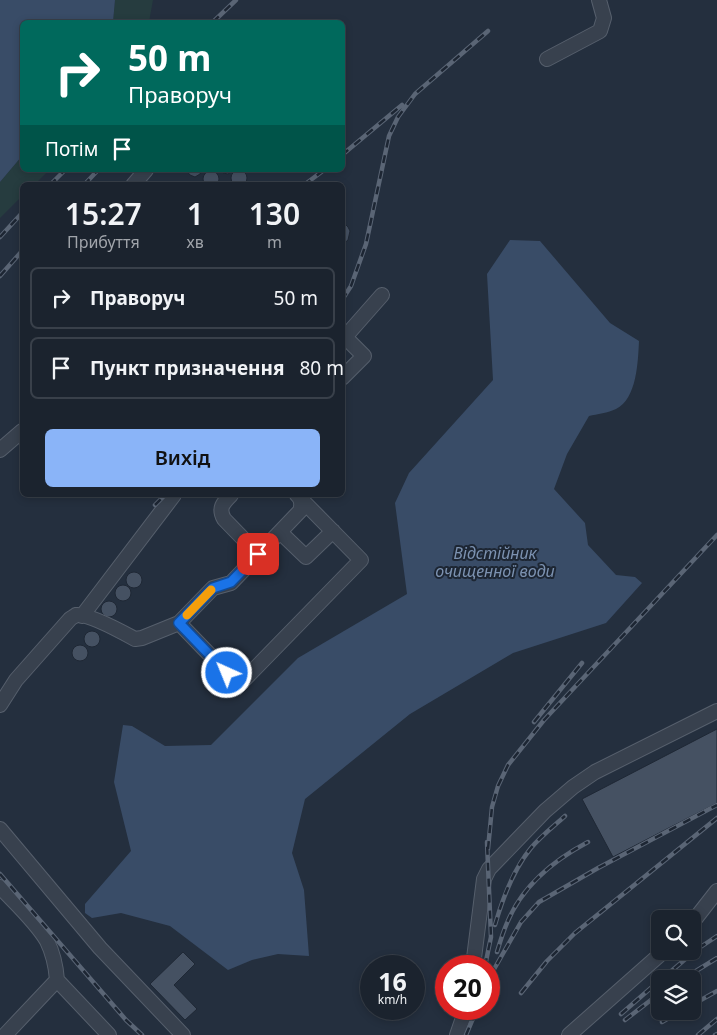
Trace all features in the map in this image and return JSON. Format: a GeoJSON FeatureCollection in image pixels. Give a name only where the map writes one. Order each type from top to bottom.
{"type":"FeatureCollection","features":[{"type":"Feature","properties":{"kind":"lane"},"geometry":{"type":"LineString","coordinates":[[547,59],[600,31],[604,18],[599,0]]}},
{"type":"Feature","properties":{"kind":"lane"},"geometry":{"type":"LineString","coordinates":[[136,182],[144,172]]}},
{"type":"Feature","properties":{"kind":"lane"},"geometry":{"type":"LineString","coordinates":[[345,375],[364,356],[345,337],[382,295]]}},
{"type":"Feature","properties":{"kind":"lane"},"geometry":{"type":"LineString","coordinates":[[0,450],[20,433]]}},
{"type":"Feature","properties":{"kind":"lane"},"geometry":{"type":"LineString","coordinates":[[82,616],[172,497]]}},
{"type":"Feature","properties":{"kind":"lane"},"geometry":{"type":"LineString","coordinates":[[229,497],[220,507],[220,513],[258,554]]}},
{"type":"Feature","properties":{"kind":"lane"},"geometry":{"type":"LineString","coordinates":[[0,705],[16,680],[70,619],[76,616],[97,620],[136,639],[179,623],[213,588],[231,582],[280,532],[300,511],[302,506],[299,497]]}},
{"type":"Feature","properties":{"kind":"lane"},"geometry":{"type":"LineString","coordinates":[[179,623],[239,685],[361,560],[300,497]]}},
{"type":"Feature","properties":{"kind":"lane"},"geometry":{"type":"LineString","coordinates":[[280,532],[306,557],[332,531]]}},
{"type":"Feature","properties":{"kind":"lane"},"geometry":{"type":"LineString","coordinates":[[474,955],[484,879],[489,870],[545,811],[573,787],[595,772],[717,711]]}},
{"type":"Feature","properties":{"kind":"lane"},"geometry":{"type":"LineString","coordinates":[[0,829],[100,948],[183,1035]]}},
{"type":"Feature","properties":{"kind":"lane"},"geometry":{"type":"LineString","coordinates":[[0,887],[25,912],[47,941],[55,963],[57,980],[109,1035]]}},
{"type":"Feature","properties":{"kind":"lane"},"geometry":{"type":"LineString","coordinates":[[701,911],[717,891]]}},
{"type":"Feature","properties":{"kind":"lane"},"geometry":{"type":"LineString","coordinates":[[569,1035],[654,960]]}},
{"type":"Feature","properties":{"kind":"lane"},"geometry":{"type":"LineString","coordinates":[[4,1035],[57,980]]}},
{"type":"Feature","properties":{"kind":"lane"},"geometry":{"type":"LineString","coordinates":[[457,1035],[462,1020]]}},
{"type":"Feature","properties":{"kind":"green space"},"geometry":{"type":"Polygon","coordinates":[[[115,0],[153,0],[149,20],[113,20],[115,0]]]}},
{"type":"Feature","properties":{"kind":"green space"},"geometry":{"type":"Polygon","coordinates":[[[20,158],[20,172],[47,172],[37,182],[20,182],[20,198],[0,218],[0,182],[20,158]]]}},
{"type":"Feature","properties":{"kind":"water"},"geometry":{"type":"Polygon","coordinates":[[[0,0],[115,0],[113,20],[20,20],[20,158],[0,182],[0,0]]]}},
{"type":"Feature","properties":{"kind":"water","name":"Відстійник очищенної води"},"geometry":{"type":"Polygon","coordinates":[[[510,240],[540,241],[610,323],[639,341],[635,379],[628,397],[616,409],[589,416],[567,454],[554,489],[585,523],[588,545],[616,575],[635,577],[642,583],[606,623],[513,653],[410,714],[305,799],[292,853],[304,890],[309,956],[278,954],[252,960],[228,970],[170,926],[121,913],[92,918],[85,913],[85,904],[131,851],[114,782],[123,725],[132,726],[165,746],[211,745],[298,658],[407,594],[395,503],[409,473],[493,380],[487,274],[510,240]]]}},
{"type":"Feature","properties":{"kind":"building"},"geometry":{"type":"Polygon","coordinates":[[[188,172],[201,172],[195,177],[188,172]]]}},
{"type":"Feature","properties":{"kind":"building"},"geometry":{"type":"Polygon","coordinates":[[[208,172],[214,172],[218,176],[218,182],[204,182],[203,179],[208,172]]]}},
{"type":"Feature","properties":{"kind":"building"},"geometry":{"type":"Polygon","coordinates":[[[233,172],[245,172],[246,182],[232,182],[231,178],[233,172]]]}},
{"type":"Feature","properties":{"kind":"building"},"geometry":{"type":"Polygon","coordinates":[[[345,224],[350,231],[348,240],[345,242],[345,224]]]}},
{"type":"Feature","properties":{"kind":"building"},"geometry":{"type":"Polygon","coordinates":[[[134,572],[140,574],[142,580],[140,586],[134,588],[128,586],[126,580],[128,574],[134,572]]]}},
{"type":"Feature","properties":{"kind":"building"},"geometry":{"type":"Polygon","coordinates":[[[123,585],[129,587],[131,593],[129,599],[123,601],[117,599],[115,593],[117,587],[123,585]]]}},
{"type":"Feature","properties":{"kind":"building"},"geometry":{"type":"Polygon","coordinates":[[[109,601],[115,603],[117,609],[115,615],[109,617],[103,615],[101,609],[103,603],[109,601]]]}},
{"type":"Feature","properties":{"kind":"building"},"geometry":{"type":"Polygon","coordinates":[[[92,631],[98,633],[100,639],[98,645],[92,647],[86,645],[84,639],[86,633],[92,631]]]}},
{"type":"Feature","properties":{"kind":"building"},"geometry":{"type":"Polygon","coordinates":[[[80,645],[86,647],[88,653],[86,659],[80,661],[74,659],[72,653],[74,647],[80,645]]]}},
{"type":"Feature","properties":{"kind":"building"},"geometry":{"type":"Polygon","coordinates":[[[717,729],[717,803],[613,857],[582,799],[717,729]]]}},
{"type":"Feature","properties":{"kind":"building"},"geometry":{"type":"Polygon","coordinates":[[[183,952],[195,964],[174,985],[197,1009],[185,1020],[150,984],[183,952]]]}},
{"type":"Feature","properties":{"kind":"railway"},"geometry":{"type":"LineString","coordinates":[[215,20],[236,0]]}},
{"type":"Feature","properties":{"kind":"railway"},"geometry":{"type":"LineString","coordinates":[[345,295],[351,286],[366,244],[389,136],[398,117],[415,94],[488,31]]}},
{"type":"Feature","properties":{"kind":"railway"},"geometry":{"type":"LineString","coordinates":[[345,152],[402,105]]}},
{"type":"Feature","properties":{"kind":"railway"},"geometry":{"type":"LineString","coordinates":[[53,182],[63,172]]}},
{"type":"Feature","properties":{"kind":"railway"},"geometry":{"type":"LineString","coordinates":[[87,182],[96,172]]}},
{"type":"Feature","properties":{"kind":"railway"},"geometry":{"type":"LineString","coordinates":[[308,182],[321,172]]}},
{"type":"Feature","properties":{"kind":"railway"},"geometry":{"type":"LineString","coordinates":[[0,237],[20,215]]}},
{"type":"Feature","properties":{"kind":"railway"},"geometry":{"type":"LineString","coordinates":[[0,276],[20,253]]}},
{"type":"Feature","properties":{"kind":"railway"},"geometry":{"type":"LineString","coordinates":[[155,505],[163,497]]}},
{"type":"Feature","properties":{"kind":"railway"},"geometry":{"type":"LineString","coordinates":[[488,849],[492,807],[498,786],[508,765],[544,720],[717,535]]}},
{"type":"Feature","properties":{"kind":"railway"},"geometry":{"type":"LineString","coordinates":[[534,722],[582,663]]}},
{"type":"Feature","properties":{"kind":"railway"},"geometry":{"type":"LineString","coordinates":[[500,959],[521,922],[539,902],[598,868],[717,805]]}},
{"type":"Feature","properties":{"kind":"railway"},"geometry":{"type":"LineString","coordinates":[[495,925],[501,904],[519,865],[539,839],[565,816]]}},
{"type":"Feature","properties":{"kind":"railway"},"geometry":{"type":"LineString","coordinates":[[521,993],[547,961],[575,933],[717,818]]}},
{"type":"Feature","properties":{"kind":"railway"},"geometry":{"type":"LineString","coordinates":[[487,842],[491,937],[487,955]]}},
{"type":"Feature","properties":{"kind":"railway"},"geometry":{"type":"LineString","coordinates":[[497,952],[513,910],[530,886],[551,866],[588,842]]}},
{"type":"Feature","properties":{"kind":"railway"},"geometry":{"type":"LineString","coordinates":[[0,874],[126,1020],[142,1035]]}},
{"type":"Feature","properties":{"kind":"railway"},"geometry":{"type":"LineString","coordinates":[[673,970],[696,950],[717,936]]}},
{"type":"Feature","properties":{"kind":"railway"},"geometry":{"type":"LineString","coordinates":[[698,970],[717,958]]}},
{"type":"Feature","properties":{"kind":"railway"},"geometry":{"type":"LineString","coordinates":[[621,1014],[651,988]]}},
{"type":"Feature","properties":{"kind":"railway"},"geometry":{"type":"LineString","coordinates":[[701,1000],[717,991]]}},
{"type":"Feature","properties":{"kind":"railway"},"geometry":{"type":"LineString","coordinates":[[625,1020],[651,1000]]}},
{"type":"Feature","properties":{"kind":"railway"},"geometry":{"type":"LineString","coordinates":[[698,1035],[717,1019]]}},
{"type":"Feature","properties":{"kind":"railway"},"geometry":{"type":"LineString","coordinates":[[466,1035],[472,1020]]}},
{"type":"Feature","properties":{"kind":"slow traffic"},"geometry":{"type":"LineString","coordinates":[[187,615],[211,590]]}},
{"type":"Feature","properties":{"kind":"route"},"geometry":{"type":"LineString","coordinates":[[227,673],[179,623],[213,588],[231,582],[258,554]]}}]}
